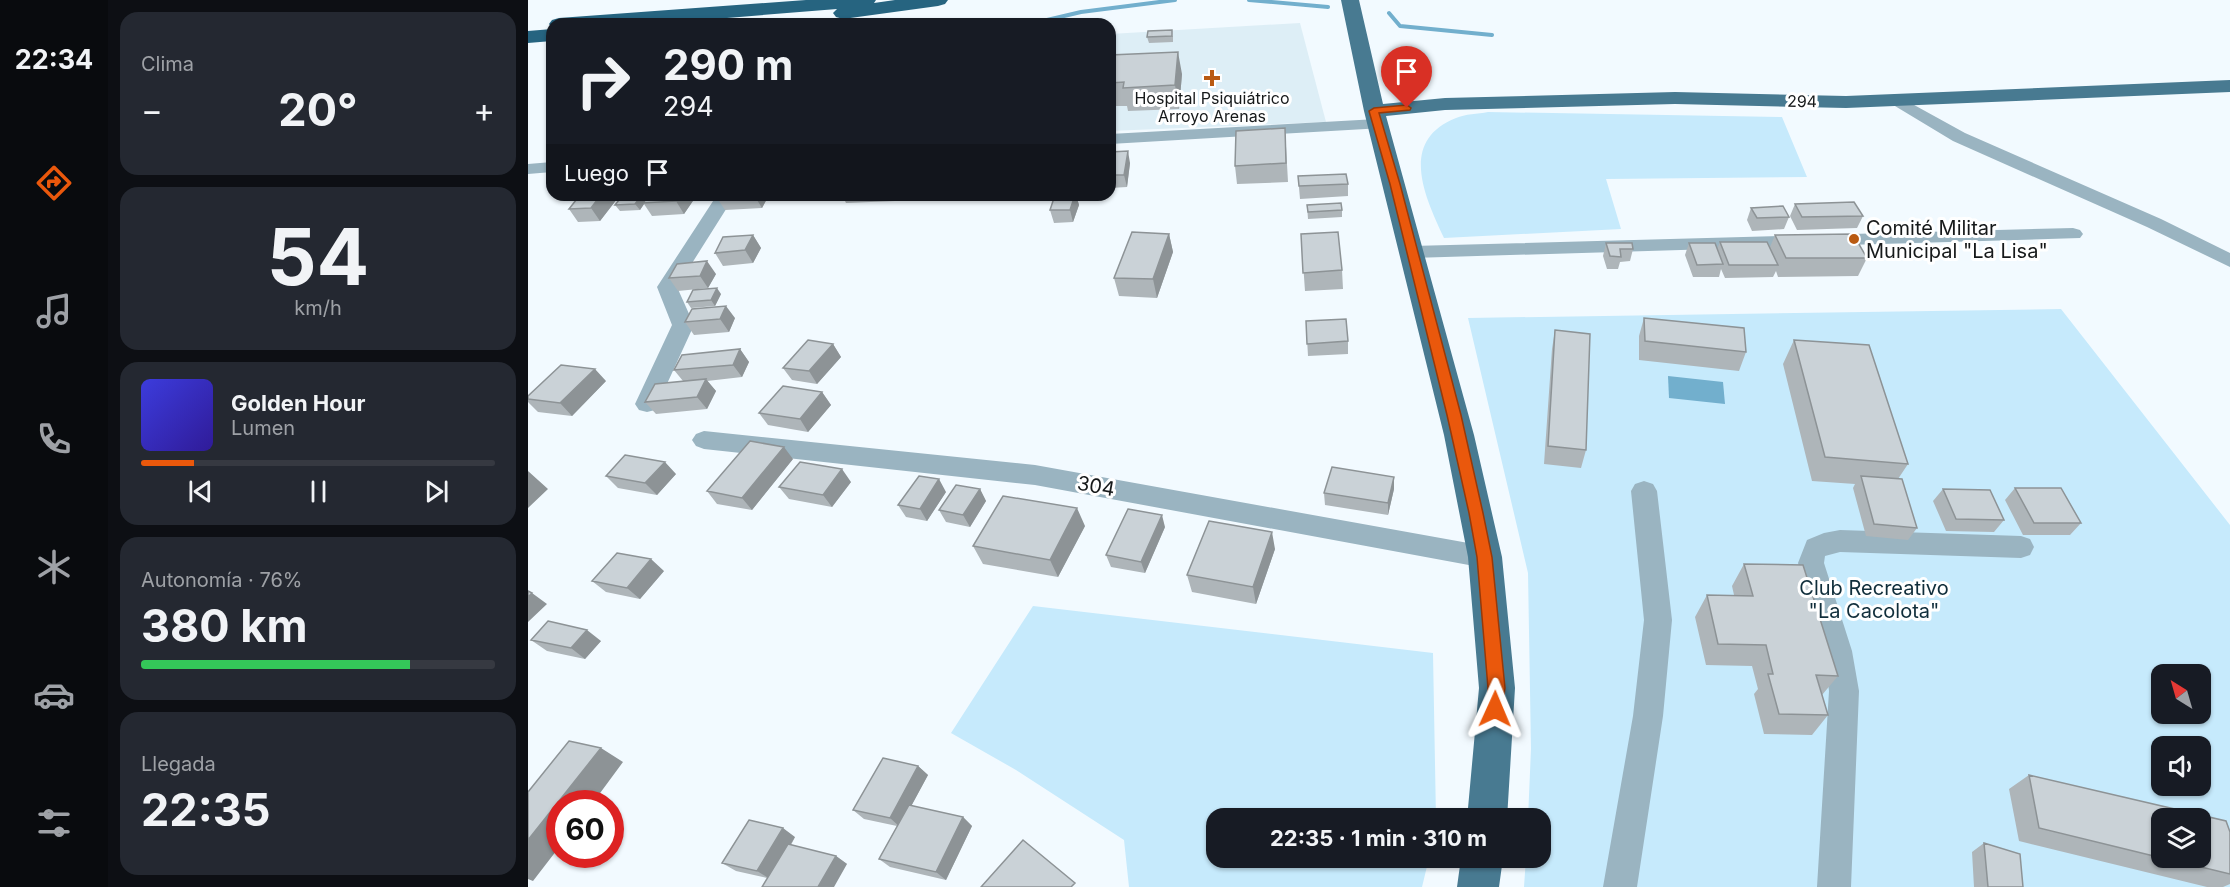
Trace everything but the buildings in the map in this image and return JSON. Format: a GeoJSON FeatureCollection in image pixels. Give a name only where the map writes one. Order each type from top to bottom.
{"type":"FeatureCollection","features":[{"type":"Feature","properties":{"kind":"highway"},"geometry":{"type":"LineString","coordinates":[[663,18],[733,14],[866,0]]}},
{"type":"Feature","properties":{"kind":"highway"},"geometry":{"type":"LineString","coordinates":[[790,18],[938,0]]}},
{"type":"Feature","properties":{"kind":"highway"},"geometry":{"type":"LineString","coordinates":[[528,26],[546,24]]}},
{"type":"Feature","properties":{"kind":"highway"},"geometry":{"type":"LineString","coordinates":[[528,37],[546,36]]}},
{"type":"Feature","properties":{"kind":"main road"},"geometry":{"type":"LineString","coordinates":[[1350,0],[1366,78],[1459,435],[1485,557],[1497,688],[1488,808]]}},
{"type":"Feature","properties":{"kind":"main road"},"geometry":{"type":"LineString","coordinates":[[1366,78],[1379,88],[1397,95],[1445,104]]}},
{"type":"Feature","properties":{"kind":"main road","name":"294"},"geometry":{"type":"LineString","coordinates":[[1376,117],[1445,104],[1675,98],[1846,102],[2230,86]]}},
{"type":"Feature","properties":{"kind":"main road"},"geometry":{"type":"LineString","coordinates":[[1386,154],[1390,132],[1400,120],[1419,109],[1445,104]]}},
{"type":"Feature","properties":{"kind":"main road"},"geometry":{"type":"LineString","coordinates":[[1478,887],[1481,868]]}},
{"type":"Feature","properties":{"kind":"street"},"geometry":{"type":"LineString","coordinates":[[1896,100],[1959,137],[2154,223],[2230,261]]}},
{"type":"Feature","properties":{"kind":"street","name":"294"},"geometry":{"type":"LineString","coordinates":[[1116,139],[1376,117]]}},
{"type":"Feature","properties":{"kind":"street"},"geometry":{"type":"LineString","coordinates":[[528,169],[546,168]]}},
{"type":"Feature","properties":{"kind":"street"},"geometry":{"type":"LineString","coordinates":[[647,404],[683,325],[667,287],[722,201]]}},
{"type":"Feature","properties":{"kind":"street"},"geometry":{"type":"LineString","coordinates":[[1412,252],[2073,234]]}},
{"type":"Feature","properties":{"kind":"street","name":"304"},"geometry":{"type":"LineString","coordinates":[[704,440],[1035,475],[1485,557]]}},
{"type":"Feature","properties":{"kind":"street"},"geometry":{"type":"LineString","coordinates":[[1620,887],[1648,716],[1658,620],[1644,491]]}},
{"type":"Feature","properties":{"kind":"street"},"geometry":{"type":"LineString","coordinates":[[1834,887],[1844,691],[1838,651],[1810,563],[1812,553],[1821,544],[1840,542],[2021,547]]}},
{"type":"Feature","properties":{"kind":"shaded area","name":"Hospital Psiquiátrico Arroyo Arenas"},"geometry":{"type":"Polygon","coordinates":[[[1300,23],[1326,122],[1116,131],[1116,34],[1300,23]]]}},
{"type":"Feature","properties":{"kind":"shaded area"},"geometry":{"type":"Polygon","coordinates":[[[1668,376],[1723,382],[1725,404],[1669,398],[1668,376]]]}},
{"type":"Feature","properties":{"kind":"green space"},"geometry":{"type":"Polygon","coordinates":[[[1488,112],[1782,117],[1807,177],[1606,179],[1621,229],[1444,238],[1424,188],[1421,171],[1422,155],[1427,141],[1438,128],[1456,118],[1488,112]]]}},
{"type":"Feature","properties":{"kind":"green space","name":"Club Recreativo \"La Cacolota\""},"geometry":{"type":"Polygon","coordinates":[[[2061,309],[2230,525],[2230,887],[1524,887],[1525,868],[1551,868],[1551,808],[1528,808],[1531,749],[1528,573],[1468,318],[2061,309]]]}},
{"type":"Feature","properties":{"kind":"green space"},"geometry":{"type":"Polygon","coordinates":[[[1033,606],[1433,653],[1436,808],[1206,808],[1206,868],[1427,868],[1422,887],[1129,887],[1124,840],[1016,770],[951,733],[1033,606]]]}},
{"type":"Feature","properties":{"kind":"waterway"},"geometry":{"type":"LineString","coordinates":[[1056,18],[1081,12],[1175,0]]}},
{"type":"Feature","properties":{"kind":"waterway"},"geometry":{"type":"LineString","coordinates":[[1249,0],[1328,7]]}},
{"type":"Feature","properties":{"kind":"waterway"},"geometry":{"type":"LineString","coordinates":[[1389,13],[1400,26],[1492,35]]}},
{"type":"Feature","properties":{"kind":"place","name":"Hospital Psiquiátrico Arroyo Arenas"},"geometry":{"type":"Point","coordinates":[1212,78]}},
{"type":"Feature","properties":{"kind":"place","name":"Comité Militar Municipal \"La Lisa\""},"geometry":{"type":"Point","coordinates":[1854,239]}},
{"type":"Feature","properties":{"kind":"route"},"geometry":{"type":"LineString","coordinates":[[1407,108],[1374,111],[1459,435],[1485,557],[1497,688],[1495,709]]}}]}
